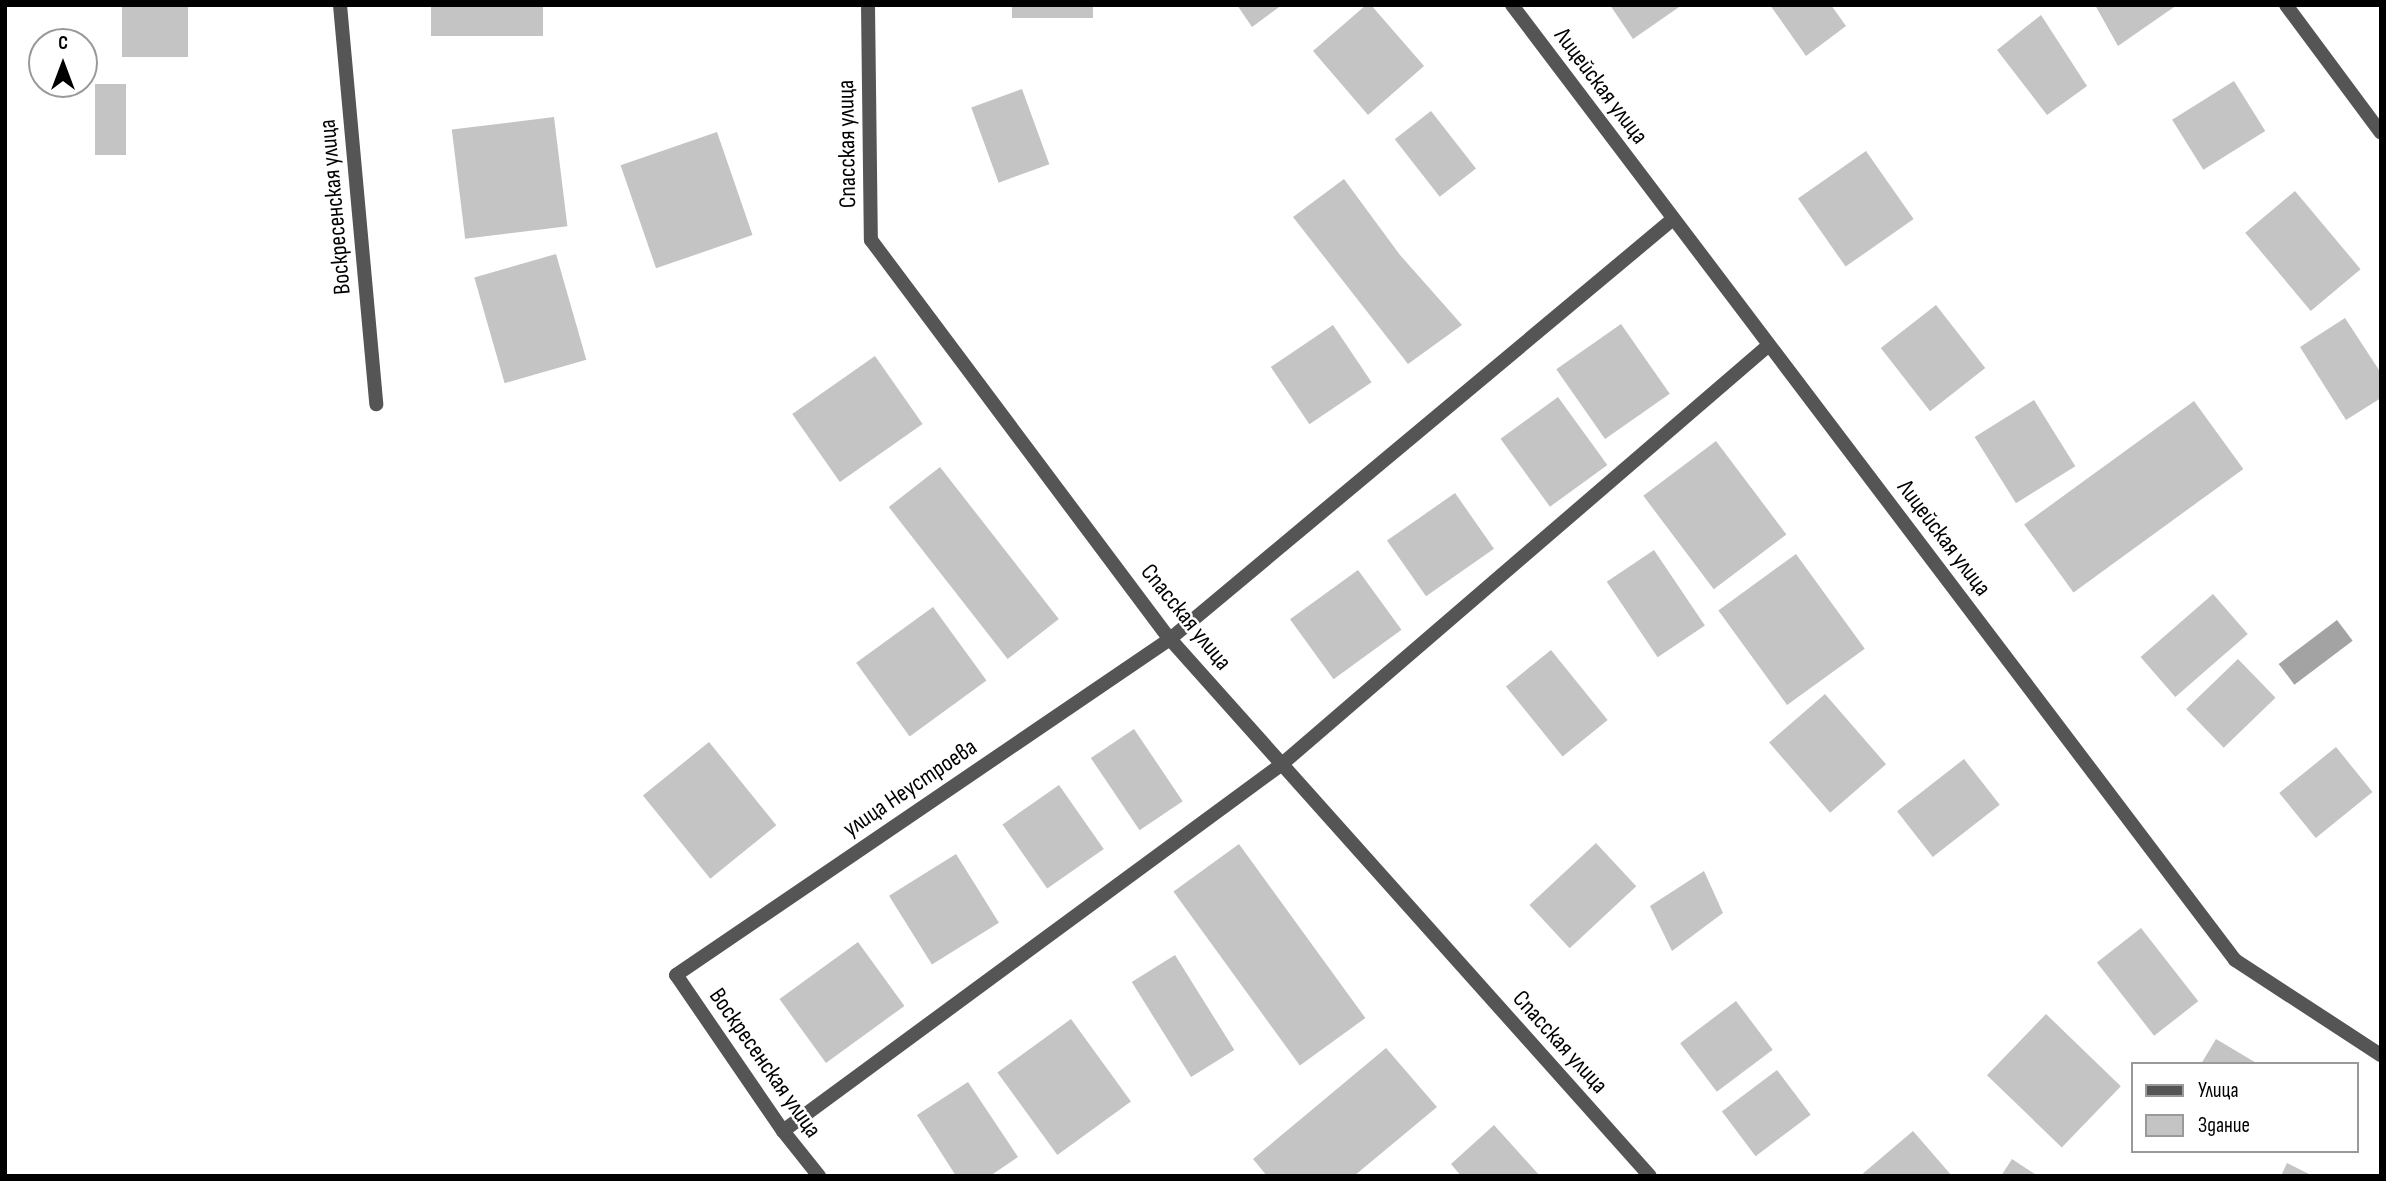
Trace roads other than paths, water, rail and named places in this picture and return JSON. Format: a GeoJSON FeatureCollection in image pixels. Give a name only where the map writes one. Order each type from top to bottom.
{"type":"FeatureCollection","features":[{"type":"Feature","properties":{"kind":"street","name":"Воскресенская улица"},"geometry":{"type":"LineString","coordinates":[[340,5],[376,404]]}},
{"type":"Feature","properties":{"kind":"street","name":"Спасская улица"},"geometry":{"type":"LineString","coordinates":[[868,5],[871,240],[1170,639],[1650,1176]]}},
{"type":"Feature","properties":{"kind":"street","name":"Лицейская улица"},"geometry":{"type":"LineString","coordinates":[[1511,5],[2235,960],[2381,1055]]}},
{"type":"Feature","properties":{"kind":"street"},"geometry":{"type":"LineString","coordinates":[[2286,5],[2381,134]]}},
{"type":"Feature","properties":{"kind":"street","name":"улица Неустроева"},"geometry":{"type":"LineString","coordinates":[[676,975],[1170,639],[1674,219]]}},
{"type":"Feature","properties":{"kind":"street"},"geometry":{"type":"LineString","coordinates":[[783,1130],[1282,764],[1769,345]]}},
{"type":"Feature","properties":{"kind":"street","name":"Воскресенская улица"},"geometry":{"type":"LineString","coordinates":[[676,975],[783,1130],[819,1176]]}}]}
